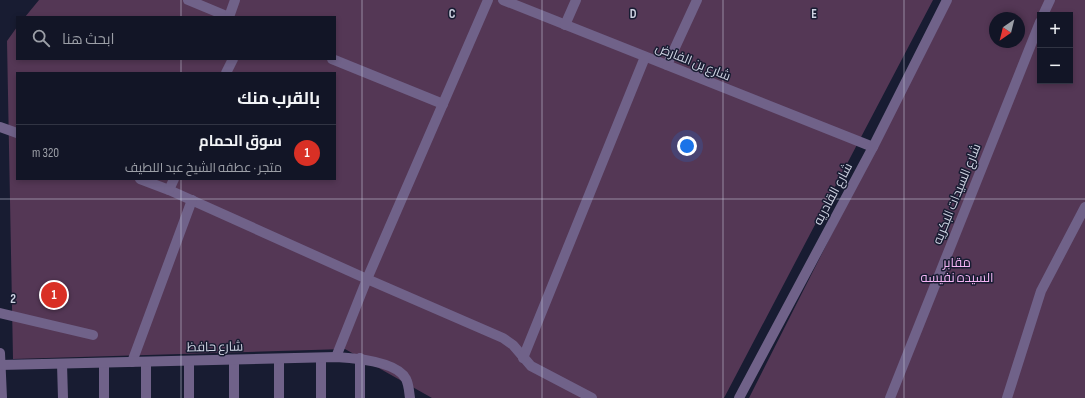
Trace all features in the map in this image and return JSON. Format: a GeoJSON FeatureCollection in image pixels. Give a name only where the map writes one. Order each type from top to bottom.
{"type":"FeatureCollection","features":[{"type":"Feature","properties":{"kind":"street"},"geometry":{"type":"LineString","coordinates":[[188,0],[227,16]]}},
{"type":"Feature","properties":{"kind":"street"},"geometry":{"type":"LineString","coordinates":[[229,16],[235,0]]}},
{"type":"Feature","properties":{"kind":"street"},"geometry":{"type":"LineString","coordinates":[[336,357],[367,280],[488,0]]}},
{"type":"Feature","properties":{"kind":"street","name":"شارع بن الفارض"},"geometry":{"type":"LineString","coordinates":[[503,0],[873,147]]}},
{"type":"Feature","properties":{"kind":"street"},"geometry":{"type":"LineString","coordinates":[[565,25],[576,0]]}},
{"type":"Feature","properties":{"kind":"street"},"geometry":{"type":"LineString","coordinates":[[667,65],[697,0]]}},
{"type":"Feature","properties":{"kind":"street","name":"شارع القادريه"},"geometry":{"type":"LineString","coordinates":[[739,398],[873,147],[947,0]]}},
{"type":"Feature","properties":{"kind":"street"},"geometry":{"type":"LineString","coordinates":[[1044,12],[1050,0]]}},
{"type":"Feature","properties":{"kind":"street","name":"شارع السيدات البكريه"},"geometry":{"type":"LineString","coordinates":[[890,398],[1037,30]]}},
{"type":"Feature","properties":{"kind":"street"},"geometry":{"type":"LineString","coordinates":[[524,358],[645,57]]}},
{"type":"Feature","properties":{"kind":"street"},"geometry":{"type":"LineString","coordinates":[[226,72],[232,60]]}},
{"type":"Feature","properties":{"kind":"street"},"geometry":{"type":"LineString","coordinates":[[334,60],[443,104]]}},
{"type":"Feature","properties":{"kind":"street"},"geometry":{"type":"LineString","coordinates":[[0,127],[16,133]]}},
{"type":"Feature","properties":{"kind":"street"},"geometry":{"type":"LineString","coordinates":[[143,180],[192,200],[367,280],[503,338],[513,345],[532,366],[590,396]]}},
{"type":"Feature","properties":{"kind":"street"},"geometry":{"type":"LineString","coordinates":[[169,190],[174,180]]}},
{"type":"Feature","properties":{"kind":"street"},"geometry":{"type":"LineString","coordinates":[[132,362],[192,200]]}},
{"type":"Feature","properties":{"kind":"street"},"geometry":{"type":"LineString","coordinates":[[1007,398],[1041,291],[1085,207]]}},
{"type":"Feature","properties":{"kind":"street"},"geometry":{"type":"LineString","coordinates":[[0,313],[93,335]]}},
{"type":"Feature","properties":{"kind":"street"},"geometry":{"type":"LineString","coordinates":[[0,353],[2,398]]}},
{"type":"Feature","properties":{"kind":"street","name":"شارع حافظ"},"geometry":{"type":"LineString","coordinates":[[0,365],[336,357],[360,358],[389,367],[396,370],[406,379]]}},
{"type":"Feature","properties":{"kind":"street"},"geometry":{"type":"LineString","coordinates":[[321,358],[321,398]]}},
{"type":"Feature","properties":{"kind":"street"},"geometry":{"type":"LineString","coordinates":[[360,358],[360,398]]}},
{"type":"Feature","properties":{"kind":"street"},"geometry":{"type":"LineString","coordinates":[[279,359],[279,398]]}},
{"type":"Feature","properties":{"kind":"street"},"geometry":{"type":"LineString","coordinates":[[234,360],[234,398]]}},
{"type":"Feature","properties":{"kind":"street"},"geometry":{"type":"LineString","coordinates":[[189,361],[189,398]]}},
{"type":"Feature","properties":{"kind":"street"},"geometry":{"type":"LineString","coordinates":[[146,362],[146,398]]}},
{"type":"Feature","properties":{"kind":"street"},"geometry":{"type":"LineString","coordinates":[[104,363],[104,398]]}},
{"type":"Feature","properties":{"kind":"street"},"geometry":{"type":"LineString","coordinates":[[62,364],[63,398]]}},
{"type":"Feature","properties":{"kind":"street"},"geometry":{"type":"LineString","coordinates":[[406,379],[406,398]]}},
{"type":"Feature","properties":{"kind":"street"},"geometry":{"type":"LineString","coordinates":[[406,379],[410,398]]}},
{"type":"Feature","properties":{"kind":"green space"},"geometry":{"type":"Polygon","coordinates":[[[39,0],[933,0],[724,398],[432,398],[345,349],[13,359],[7,41],[16,28],[16,60],[336,60],[336,16],[26,16],[39,0]]]}},
{"type":"Feature","properties":{"kind":"green space","name":"مقابر السيده نفيسه"},"geometry":{"type":"Polygon","coordinates":[[[950,0],[1085,0],[1085,398],[749,398],[950,0]]]}},
{"type":"Feature","properties":{"kind":"place","name":"سوق الحمام"},"geometry":{"type":"Point","coordinates":[54,295]}}]}
